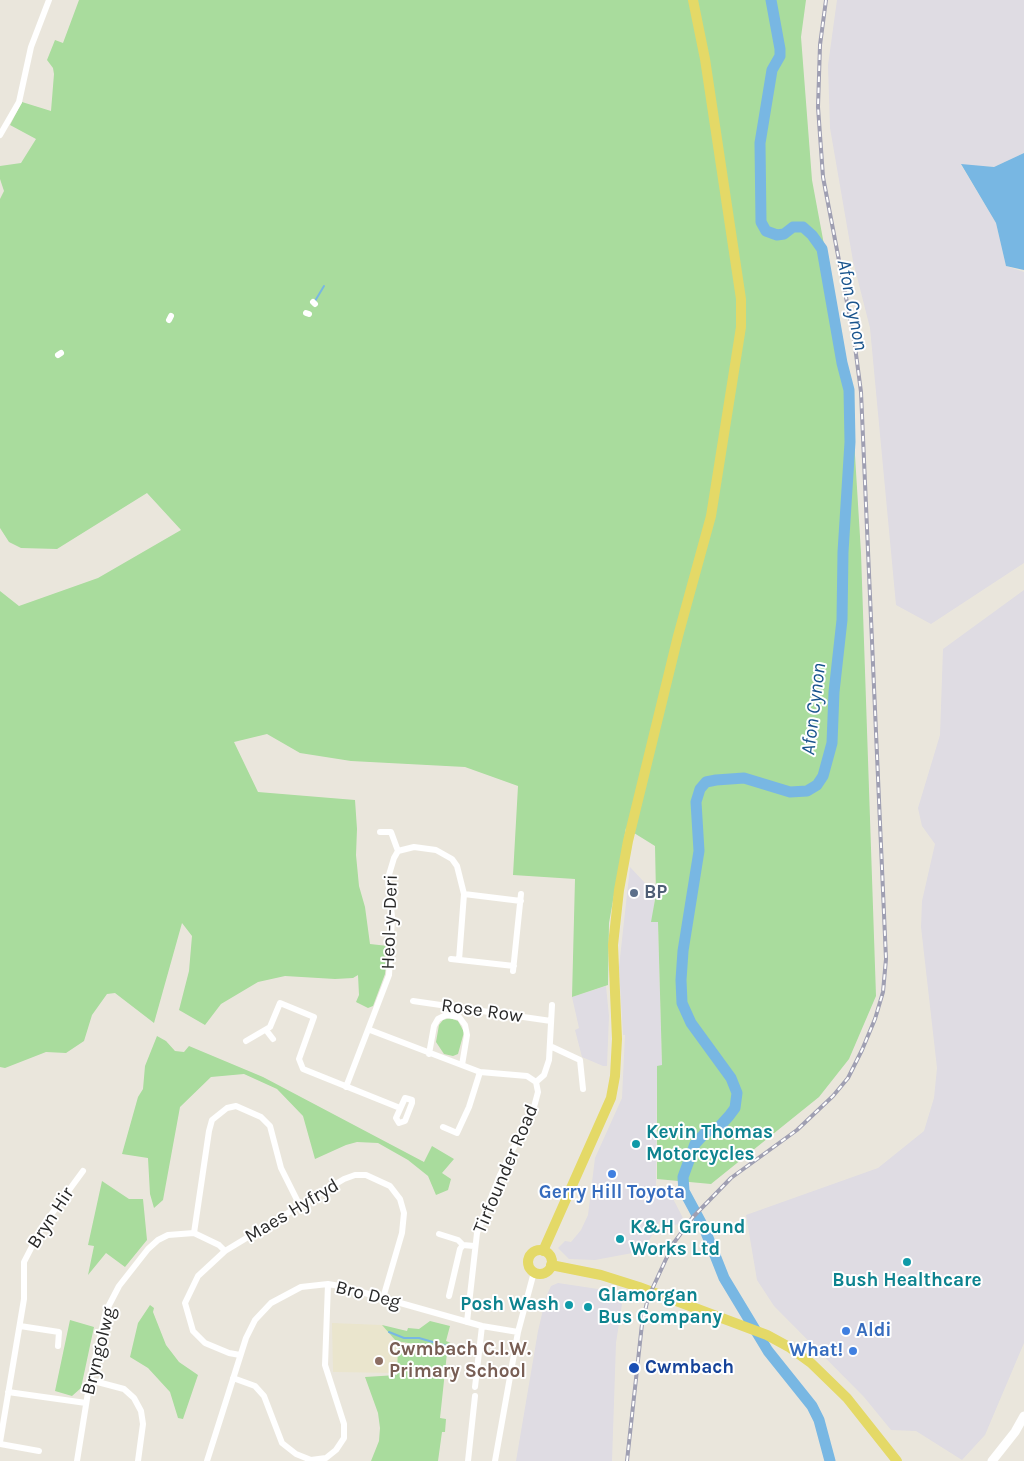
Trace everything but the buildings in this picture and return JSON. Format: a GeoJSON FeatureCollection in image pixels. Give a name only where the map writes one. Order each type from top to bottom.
{"type":"FeatureCollection","features":[{"type":"Feature","properties":{"kind":"main road"},"geometry":{"type":"LineString","coordinates":[[543,1251],[611,1098],[615,1076],[617,1040],[612,945],[619,890],[628,842],[678,636],[711,516],[741,327],[740,289],[705,58],[693,0]]}},
{"type":"Feature","properties":{"kind":"main road"},"geometry":{"type":"LineString","coordinates":[[536,1251],[543,1251],[549,1255],[552,1265],[545,1273],[534,1272],[528,1263],[530,1256],[536,1251]]}},
{"type":"Feature","properties":{"kind":"main road"},"geometry":{"type":"LineString","coordinates":[[552,1265],[601,1275],[639,1287],[767,1335],[789,1347],[810,1362],[847,1398],[897,1461]]}},
{"type":"Feature","properties":{"kind":"main road"},"geometry":{"type":"LineString","coordinates":[[992,1461],[1015,1432],[1024,1416]]}},
{"type":"Feature","properties":{"kind":"street"},"geometry":{"type":"LineString","coordinates":[[0,135],[18,102],[31,47],[49,0]]}},
{"type":"Feature","properties":{"kind":"street"},"geometry":{"type":"LineString","coordinates":[[380,832],[391,832],[398,851]]}},
{"type":"Feature","properties":{"kind":"street","name":"Heol-y-Deri"},"geometry":{"type":"LineString","coordinates":[[346,1086],[370,1030],[389,975],[392,917],[388,878],[398,851],[414,847],[436,850],[444,854],[457,866],[464,894],[459,960]]}},
{"type":"Feature","properties":{"kind":"street"},"geometry":{"type":"LineString","coordinates":[[451,959],[514,968],[521,897],[464,894]]}},
{"type":"Feature","properties":{"kind":"street","name":"Rose Row"},"geometry":{"type":"LineString","coordinates":[[414,1001],[551,1021]]}},
{"type":"Feature","properties":{"kind":"street"},"geometry":{"type":"LineString","coordinates":[[246,1041],[266,1030],[280,1003],[314,1017],[299,1059],[300,1065],[303,1068],[400,1108]]}},
{"type":"Feature","properties":{"kind":"street","name":"Tirfounder Road"},"geometry":{"type":"LineString","coordinates":[[467,1322],[474,1246],[483,1213],[534,1107],[538,1092],[536,1082],[544,1075],[549,1060],[552,1005]]}},
{"type":"Feature","properties":{"kind":"street"},"geometry":{"type":"LineString","coordinates":[[429,1054],[434,1026],[438,1019],[446,1014],[459,1017],[465,1025],[467,1035],[462,1065]]}},
{"type":"Feature","properties":{"kind":"street"},"geometry":{"type":"LineString","coordinates":[[266,1030],[273,1039]]}},
{"type":"Feature","properties":{"kind":"street"},"geometry":{"type":"LineString","coordinates":[[370,1030],[480,1072],[527,1076],[536,1082]]}},
{"type":"Feature","properties":{"kind":"street"},"geometry":{"type":"LineString","coordinates":[[550,1046],[580,1060],[583,1089]]}},
{"type":"Feature","properties":{"kind":"street"},"geometry":{"type":"LineString","coordinates":[[443,1127],[457,1133],[469,1107],[480,1072]]}},
{"type":"Feature","properties":{"kind":"street"},"geometry":{"type":"LineString","coordinates":[[225,1251],[219,1245],[194,1233],[209,1131],[212,1120],[226,1108],[236,1106],[261,1117],[270,1126],[281,1168],[300,1206]]}},
{"type":"Feature","properties":{"kind":"street","name":"Bryn Hir"},"geometry":{"type":"LineString","coordinates":[[39,1451],[0,1443],[24,1299],[24,1262],[30,1247],[83,1171]]}},
{"type":"Feature","properties":{"kind":"street","name":"Maes Hyfryd"},"geometry":{"type":"LineString","coordinates":[[240,1355],[229,1353],[206,1343],[194,1331],[185,1304],[198,1276],[225,1251],[355,1175],[378,1179],[390,1186],[400,1199],[404,1213],[402,1233],[383,1298]]}},
{"type":"Feature","properties":{"kind":"street","name":"Bryngolwg"},"geometry":{"type":"LineString","coordinates":[[77,1461],[90,1380],[106,1311],[120,1286],[148,1249],[158,1240],[168,1235],[194,1233]]}},
{"type":"Feature","properties":{"kind":"street"},"geometry":{"type":"LineString","coordinates":[[439,1234],[458,1240],[464,1245],[474,1246]]}},
{"type":"Feature","properties":{"kind":"street"},"geometry":{"type":"LineString","coordinates":[[449,1296],[460,1249],[464,1245]]}},
{"type":"Feature","properties":{"kind":"street"},"geometry":{"type":"LineString","coordinates":[[494,1461],[518,1332],[534,1272]]}},
{"type":"Feature","properties":{"kind":"street"},"geometry":{"type":"LineString","coordinates":[[233,1378],[255,1386],[264,1396],[282,1443],[296,1454],[311,1460],[326,1458],[336,1450],[344,1438],[344,1424],[325,1365],[328,1284]]}},
{"type":"Feature","properties":{"kind":"street","name":"Bro Deg"},"geometry":{"type":"LineString","coordinates":[[207,1461],[240,1355],[255,1320],[271,1303],[301,1287],[328,1284],[482,1326],[518,1332]]}},
{"type":"Feature","properties":{"kind":"street"},"geometry":{"type":"LineString","coordinates":[[20,1326],[59,1332],[58,1346]]}},
{"type":"Feature","properties":{"kind":"street"},"geometry":{"type":"LineString","coordinates":[[476,1387],[482,1326]]}},
{"type":"Feature","properties":{"kind":"street"},"geometry":{"type":"LineString","coordinates":[[90,1380],[124,1389],[134,1398],[141,1411],[143,1424],[138,1461]]}},
{"type":"Feature","properties":{"kind":"street"},"geometry":{"type":"LineString","coordinates":[[8,1392],[86,1404]]}},
{"type":"Feature","properties":{"kind":"street"},"geometry":{"type":"LineString","coordinates":[[468,1461],[475,1396]]}},
{"type":"Feature","properties":{"kind":"shaded area"},"geometry":{"type":"Polygon","coordinates":[[[837,0],[1024,0],[1024,153],[994,167],[961,165],[996,223],[1006,266],[1024,272],[1024,563],[931,624],[896,605],[870,328],[853,261],[830,128],[828,65],[837,0]]]}},
{"type":"Feature","properties":{"kind":"shaded area"},"geometry":{"type":"Polygon","coordinates":[[[1024,590],[1024,1343],[985,1435],[962,1460],[916,1431],[891,1430],[864,1397],[774,1306],[757,1280],[746,1215],[878,1168],[924,1131],[934,1098],[937,1068],[921,927],[922,901],[935,844],[922,826],[918,808],[940,735],[943,649],[1024,590]]]}},
{"type":"Feature","properties":{"kind":"shaded area"},"geometry":{"type":"Polygon","coordinates":[[[630,867],[646,884],[656,889],[652,922],[658,922],[662,1066],[657,1066],[656,1188],[668,1189],[683,1218],[680,1224],[674,1225],[660,1221],[643,1251],[595,1260],[569,1259],[558,1248],[565,1241],[571,1242],[581,1230],[588,1215],[595,1158],[622,1098],[625,1035],[623,1035],[619,967],[630,867]]]}},
{"type":"Feature","properties":{"kind":"shaded area"},"geometry":{"type":"Polygon","coordinates":[[[606,986],[609,1016],[607,1066],[603,1066],[582,1057],[575,1030],[579,1028],[572,997],[606,986]]]}},
{"type":"Feature","properties":{"kind":"shaded area"},"geometry":{"type":"Polygon","coordinates":[[[558,1283],[598,1289],[622,1304],[616,1343],[612,1461],[516,1461],[538,1331],[546,1297],[551,1286],[558,1283]]]}},
{"type":"Feature","properties":{"kind":"shaded area","name":"Cwmbach C.I.W. Primary School"},"geometry":{"type":"Polygon","coordinates":[[[332,1323],[382,1325],[396,1341],[426,1346],[422,1378],[397,1375],[397,1373],[333,1372],[332,1323]]]}},
{"type":"Feature","properties":{"kind":"green space"},"geometry":{"type":"Polygon","coordinates":[[[79,0],[806,0],[801,37],[812,180],[851,390],[861,553],[876,996],[849,1059],[819,1097],[711,1184],[657,1179],[657,1066],[662,1065],[658,922],[651,922],[656,894],[655,846],[626,828],[609,923],[608,985],[572,997],[575,879],[513,875],[518,786],[465,767],[351,761],[300,753],[267,734],[234,742],[258,792],[355,800],[356,855],[359,886],[365,907],[370,944],[388,946],[385,974],[373,1006],[368,1008],[356,1002],[359,995],[358,975],[353,978],[335,979],[285,976],[258,982],[221,1004],[205,1025],[179,1010],[189,971],[192,936],[182,923],[154,1023],[115,993],[107,994],[92,1015],[84,1041],[66,1053],[46,1052],[5,1068],[0,1067],[0,591],[19,606],[98,578],[181,530],[147,493],[57,549],[21,548],[9,542],[0,528],[0,199],[4,191],[0,179],[0,166],[21,163],[36,139],[10,125],[22,102],[51,111],[54,74],[53,68],[47,60],[55,40],[63,43],[79,0]]]}},
{"type":"Feature","properties":{"kind":"green space"},"geometry":{"type":"Polygon","coordinates":[[[450,1018],[458,1021],[464,1032],[458,1054],[453,1056],[444,1054],[436,1042],[439,1025],[443,1020],[450,1018]]]}},
{"type":"Feature","properties":{"kind":"green space"},"geometry":{"type":"Polygon","coordinates":[[[157,1036],[166,1041],[175,1051],[184,1052],[189,1046],[263,1077],[424,1162],[432,1146],[454,1159],[442,1173],[451,1179],[448,1190],[436,1195],[428,1176],[408,1160],[378,1143],[357,1142],[315,1159],[303,1116],[277,1089],[244,1074],[211,1077],[180,1107],[163,1200],[154,1208],[150,1194],[148,1158],[122,1154],[138,1097],[143,1089],[145,1066],[157,1036]]]}},
{"type":"Feature","properties":{"kind":"green space"},"geometry":{"type":"Polygon","coordinates":[[[102,1181],[129,1199],[143,1199],[147,1240],[125,1267],[106,1253],[88,1275],[94,1246],[88,1245],[102,1181]]]}},
{"type":"Feature","properties":{"kind":"green space"},"geometry":{"type":"Polygon","coordinates":[[[150,1305],[154,1308],[153,1312],[166,1345],[179,1362],[198,1375],[183,1419],[178,1418],[170,1392],[148,1368],[130,1357],[138,1323],[150,1305]]]}},
{"type":"Feature","properties":{"kind":"green space"},"geometry":{"type":"Polygon","coordinates":[[[70,1320],[94,1327],[81,1388],[72,1396],[55,1391],[70,1320]]]}},
{"type":"Feature","properties":{"kind":"green space"},"geometry":{"type":"Polygon","coordinates":[[[430,1321],[450,1326],[446,1341],[453,1344],[452,1350],[396,1341],[382,1325],[407,1331],[408,1328],[419,1329],[430,1321]]]}},
{"type":"Feature","properties":{"kind":"green space"},"geometry":{"type":"Polygon","coordinates":[[[398,1346],[447,1353],[440,1418],[446,1419],[445,1432],[442,1432],[438,1461],[371,1461],[379,1441],[380,1428],[378,1413],[365,1377],[397,1375],[398,1346]]]}},
{"type":"Feature","properties":{"kind":"water"},"geometry":{"type":"Polygon","coordinates":[[[1024,153],[1024,270],[1006,266],[996,223],[961,164],[994,167],[1024,153]]]}},
{"type":"Feature","properties":{"kind":"waterway","name":"Afon Cynon"},"geometry":{"type":"LineString","coordinates":[[771,0],[780,56],[772,70],[760,143],[761,222],[766,231],[777,235],[784,234],[793,227],[803,227],[812,235],[822,249],[842,363],[849,390],[850,442],[843,552],[842,620],[834,692],[832,743],[823,776],[817,785],[807,791],[790,792],[744,778],[716,780],[706,782],[700,789],[696,802],[699,851],[683,951],[682,1003],[691,1023],[731,1078],[737,1093],[735,1108],[729,1116],[719,1127],[705,1133],[695,1144],[683,1177],[684,1191],[705,1230],[724,1278],[768,1351],[812,1406],[819,1420],[830,1461]]}},
{"type":"Feature","properties":{"kind":"waterway"},"geometry":{"type":"LineString","coordinates":[[315,301],[324,286]]}},
{"type":"Feature","properties":{"kind":"waterway"},"geometry":{"type":"LineString","coordinates":[[389,1332],[404,1338],[419,1338],[450,1347]]}},
{"type":"Feature","properties":{"kind":"railway"},"geometry":{"type":"LineString","coordinates":[[627,1461],[642,1324],[648,1298],[673,1244],[693,1217],[731,1178],[797,1130],[833,1096],[848,1078],[862,1050],[875,1019],[883,992],[886,959],[861,392],[854,339],[823,177],[818,107],[820,45],[826,0]]}},
{"type":"Feature","properties":{"kind":"place","name":"BP"},"geometry":{"type":"Point","coordinates":[634,893]}},
{"type":"Feature","properties":{"kind":"place","name":"Kevin Thomas Motorcycles"},"geometry":{"type":"Point","coordinates":[636,1144]}},
{"type":"Feature","properties":{"kind":"place","name":"Gerry Hill Toyota"},"geometry":{"type":"Point","coordinates":[612,1174]}},
{"type":"Feature","properties":{"kind":"place","name":"K&H Ground Works Ltd"},"geometry":{"type":"Point","coordinates":[620,1239]}},
{"type":"Feature","properties":{"kind":"place","name":"Bush Healthcare"},"geometry":{"type":"Point","coordinates":[907,1262]}},
{"type":"Feature","properties":{"kind":"place","name":"Posh Wash"},"geometry":{"type":"Point","coordinates":[569,1305]}},
{"type":"Feature","properties":{"kind":"place","name":"Glamorgan Bus Company"},"geometry":{"type":"Point","coordinates":[588,1307]}},
{"type":"Feature","properties":{"kind":"place","name":"Aldi"},"geometry":{"type":"Point","coordinates":[846,1331]}},
{"type":"Feature","properties":{"kind":"place","name":"What!"},"geometry":{"type":"Point","coordinates":[853,1351]}},
{"type":"Feature","properties":{"kind":"place","name":"Cwmbach C.I.W. Primary School"},"geometry":{"type":"Point","coordinates":[379,1361]}},
{"type":"Feature","properties":{"kind":"place","name":"Cwmbach"},"geometry":{"type":"Point","coordinates":[634,1368]}}]}
